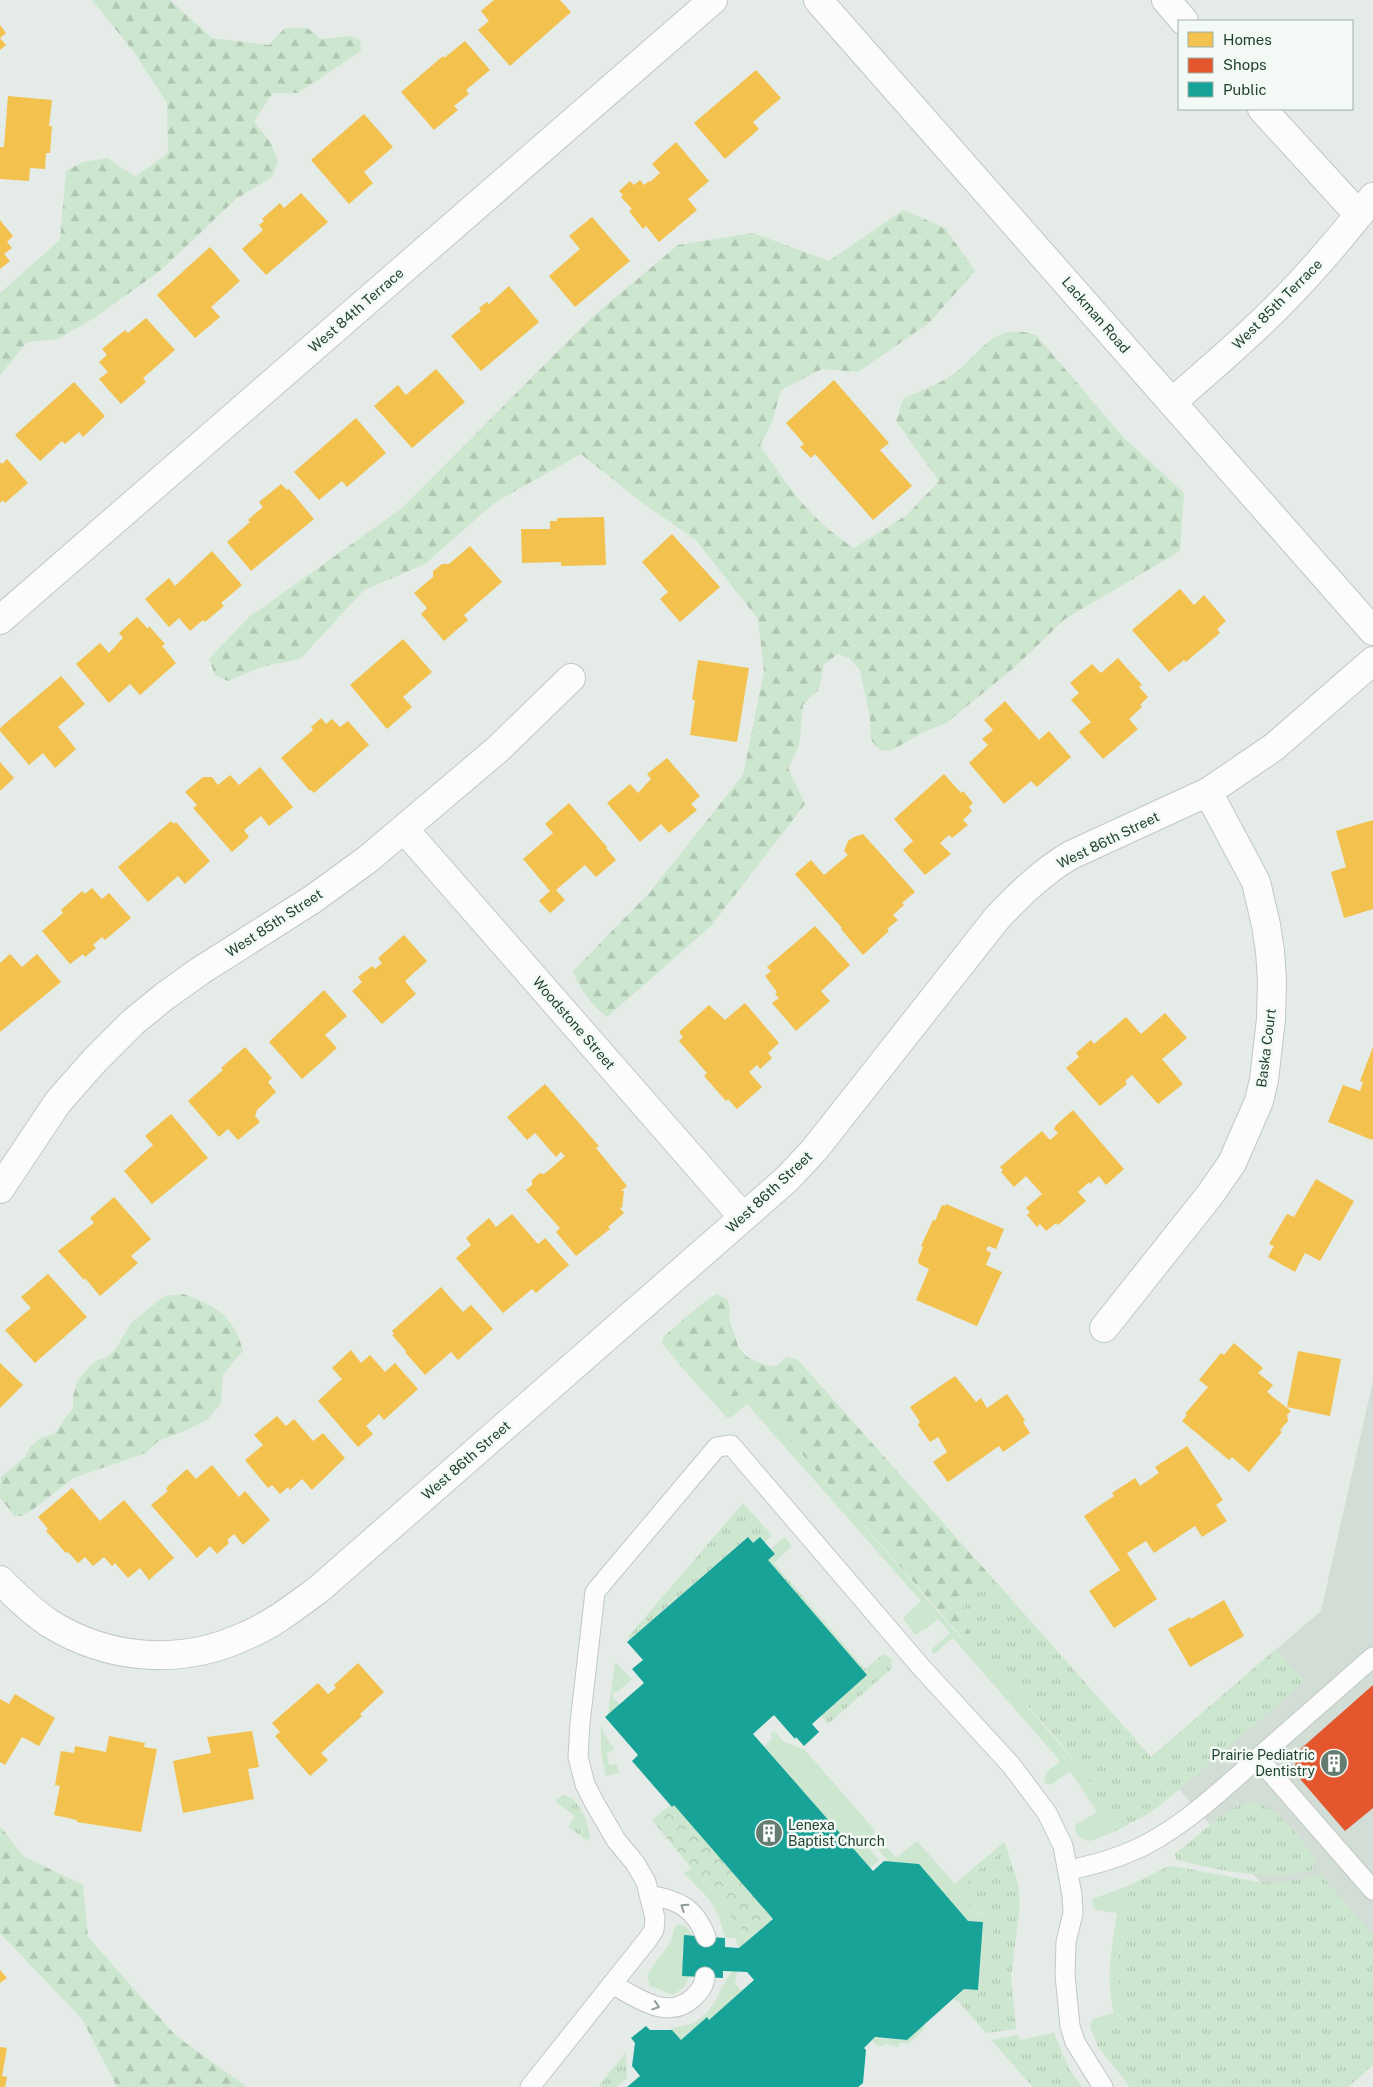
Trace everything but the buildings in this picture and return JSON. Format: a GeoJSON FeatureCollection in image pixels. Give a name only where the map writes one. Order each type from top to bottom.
{"type":"FeatureCollection","features":[{"type":"Feature","properties":{"kind":"street","name":"West 84th Terrace"},"geometry":{"type":"LineString","coordinates":[[0,620],[713,0]]}},
{"type":"Feature","properties":{"kind":"street","name":"Lackman Road"},"geometry":{"type":"LineString","coordinates":[[818,0],[1373,630]]}},
{"type":"Feature","properties":{"kind":"street"},"geometry":{"type":"LineString","coordinates":[[1166,0],[1183,20]]}},
{"type":"Feature","properties":{"kind":"street"},"geometry":{"type":"LineString","coordinates":[[1263,110],[1366,206]]}},
{"type":"Feature","properties":{"kind":"street","name":"West 85th Terrace"},"geometry":{"type":"LineString","coordinates":[[1172,402],[1240,343],[1280,304],[1335,245],[1366,206]]}},
{"type":"Feature","properties":{"kind":"street","name":"West 86th Street"},"geometry":{"type":"LineString","coordinates":[[0,1580],[48,1622],[101,1648],[137,1655],[178,1655],[215,1648],[246,1636],[282,1615],[324,1584],[787,1179],[814,1149],[1016,896],[1053,866],[1071,855],[1208,792],[1274,747],[1373,660]]}},
{"type":"Feature","properties":{"kind":"street","name":"West 85th Street"},"geometry":{"type":"LineString","coordinates":[[0,1189],[58,1102],[95,1060],[133,1022],[200,971],[313,899],[368,859],[498,749],[572,678]]}},
{"type":"Feature","properties":{"kind":"street","name":"Baska Court"},"geometry":{"type":"LineString","coordinates":[[1104,1328],[1209,1196],[1232,1163],[1259,1101],[1264,1080],[1271,1019],[1272,981],[1266,925],[1256,882],[1208,792]]}},
{"type":"Feature","properties":{"kind":"street","name":"Woodstone Street"},"geometry":{"type":"LineString","coordinates":[[404,829],[743,1217]]}},
{"type":"Feature","properties":{"kind":"lane"},"geometry":{"type":"LineString","coordinates":[[530,2087],[654,1930],[655,1918],[646,1882],[635,1864],[616,1840],[594,1802],[585,1784],[578,1757],[595,1592],[717,1447],[731,1445],[921,1667],[1011,1765],[1047,1813],[1063,1846],[1069,1870],[1073,1913],[1066,1942],[1065,1975],[1069,2018],[1075,2042],[1103,2087]]}},
{"type":"Feature","properties":{"kind":"lane"},"geometry":{"type":"LineString","coordinates":[[1069,1870],[1122,1856],[1155,1840],[1185,1820],[1373,1657]]}},
{"type":"Feature","properties":{"kind":"lane"},"geometry":{"type":"LineString","coordinates":[[1258,1758],[1373,1890]]}},
{"type":"Feature","properties":{"kind":"lane"},"geometry":{"type":"LineString","coordinates":[[649,1895],[682,1904],[696,1915],[706,1937]]}},
{"type":"Feature","properties":{"kind":"lane"},"geometry":{"type":"LineString","coordinates":[[612,1984],[652,2006],[667,2010],[690,2001],[702,1988],[705,1977]]}},
{"type":"Feature","properties":{"kind":"shaded area"},"geometry":{"type":"Polygon","coordinates":[[[1373,1381],[1373,2012],[1151,1757],[1321,1611],[1373,1381]]]}},
{"type":"Feature","properties":{"kind":"green space"},"geometry":{"type":"Polygon","coordinates":[[[92,0],[170,0],[212,38],[269,45],[285,28],[307,28],[321,39],[350,36],[360,40],[361,51],[298,93],[273,93],[254,121],[271,143],[278,162],[272,177],[236,199],[161,270],[96,317],[58,339],[27,342],[0,375],[0,293],[60,240],[66,171],[83,162],[108,158],[135,177],[168,153],[167,103],[134,52],[92,0]]]}},
{"type":"Feature","properties":{"kind":"green space"},"geometry":{"type":"Polygon","coordinates":[[[903,210],[945,228],[975,271],[929,323],[858,372],[822,369],[781,390],[772,422],[760,445],[801,502],[825,526],[854,548],[907,515],[939,481],[896,421],[903,399],[947,379],[998,336],[1008,332],[1021,332],[1036,335],[1124,438],[1184,493],[1180,551],[1065,619],[1016,666],[946,723],[923,732],[891,751],[880,750],[871,740],[870,717],[860,670],[849,658],[838,654],[824,664],[819,689],[803,705],[799,746],[788,768],[805,804],[711,926],[607,1017],[587,996],[573,971],[651,891],[743,775],[764,672],[758,619],[695,539],[645,505],[581,454],[494,503],[425,564],[364,590],[300,659],[261,667],[228,681],[215,675],[209,659],[249,617],[401,509],[591,318],[678,245],[753,233],[829,261],[903,210]]]}},
{"type":"Feature","properties":{"kind":"green space"},"geometry":{"type":"Polygon","coordinates":[[[183,1294],[205,1303],[222,1314],[228,1320],[239,1339],[243,1351],[223,1374],[221,1403],[207,1420],[158,1441],[146,1453],[73,1478],[31,1511],[21,1516],[15,1516],[0,1498],[1,1477],[25,1457],[30,1447],[39,1439],[55,1433],[73,1408],[73,1396],[78,1380],[97,1360],[106,1358],[115,1350],[131,1323],[165,1296],[183,1294]]]}},
{"type":"Feature","properties":{"kind":"green space"},"geometry":{"type":"Polygon","coordinates":[[[717,1294],[727,1299],[730,1309],[729,1319],[739,1348],[747,1357],[764,1365],[776,1366],[787,1357],[797,1359],[988,1573],[983,1585],[958,1616],[970,1634],[965,1641],[754,1399],[746,1394],[731,1397],[704,1371],[692,1367],[686,1372],[662,1343],[664,1336],[708,1299],[717,1294]]]}},
{"type":"Feature","properties":{"kind":"green space"},"geometry":{"type":"Polygon","coordinates":[[[692,1367],[704,1371],[731,1397],[746,1394],[754,1399],[953,1629],[1008,1684],[1080,1768],[1104,1806],[1116,1831],[1090,1841],[1079,1836],[1075,1825],[1097,1812],[1070,1771],[1051,1785],[1045,1783],[1044,1779],[1047,1773],[1060,1761],[953,1638],[935,1653],[932,1653],[932,1649],[950,1633],[938,1619],[925,1630],[914,1634],[903,1618],[921,1601],[747,1404],[733,1416],[727,1418],[686,1372],[692,1367]]]}},
{"type":"Feature","properties":{"kind":"green space"},"geometry":{"type":"Polygon","coordinates":[[[743,1503],[772,1536],[765,1542],[753,1543],[747,1537],[630,1639],[628,1637],[743,1503]]]}},
{"type":"Feature","properties":{"kind":"green space"},"geometry":{"type":"Polygon","coordinates":[[[784,1537],[791,1547],[774,1563],[865,1669],[883,1654],[892,1659],[891,1669],[828,1724],[821,1716],[867,1675],[768,1560],[775,1554],[771,1549],[784,1537]]]}},
{"type":"Feature","properties":{"kind":"green space"},"geometry":{"type":"Polygon","coordinates":[[[988,1573],[1151,1757],[1276,1649],[1305,1681],[1162,1804],[1150,1813],[1116,1831],[1090,1783],[1067,1751],[1024,1702],[965,1641],[970,1634],[958,1616],[983,1585],[988,1573]]]}},
{"type":"Feature","properties":{"kind":"green space"},"geometry":{"type":"Polygon","coordinates":[[[615,1662],[632,1679],[613,1693],[612,1696],[620,1705],[608,1715],[615,1662]]]}},
{"type":"Feature","properties":{"kind":"green space"},"geometry":{"type":"Polygon","coordinates":[[[601,1723],[603,1732],[615,1750],[607,1753],[609,1765],[617,1764],[619,1773],[606,1776],[601,1754],[601,1723]]]}},
{"type":"Feature","properties":{"kind":"green space"},"geometry":{"type":"Polygon","coordinates":[[[774,1731],[784,1742],[804,1749],[873,1828],[875,1833],[864,1843],[879,1860],[870,1868],[764,1746],[773,1738],[770,1735],[774,1731]]]}},
{"type":"Feature","properties":{"kind":"green space"},"geometry":{"type":"Polygon","coordinates":[[[564,1795],[570,1797],[579,1806],[589,1831],[590,1837],[588,1841],[568,1827],[575,1816],[557,1803],[556,1799],[564,1795]]]}},
{"type":"Feature","properties":{"kind":"green space"},"geometry":{"type":"Polygon","coordinates":[[[1252,1802],[1271,1810],[1296,1833],[1316,1859],[1311,1864],[1316,1869],[1281,1875],[1263,1875],[1229,1871],[1177,1860],[1174,1854],[1212,1823],[1233,1809],[1252,1802]]]}},
{"type":"Feature","properties":{"kind":"green space"},"geometry":{"type":"Polygon","coordinates":[[[673,1803],[773,1919],[749,1939],[652,1820],[673,1803]]]}},
{"type":"Feature","properties":{"kind":"green space"},"geometry":{"type":"Polygon","coordinates":[[[0,1826],[23,1856],[83,1885],[88,1937],[176,2036],[247,2087],[117,2087],[82,2019],[0,1933],[0,1826]]]}},
{"type":"Feature","properties":{"kind":"green space"},"geometry":{"type":"Polygon","coordinates":[[[879,1839],[894,1856],[898,1857],[917,1841],[955,1884],[1004,1842],[1007,1849],[978,1870],[967,1884],[964,1892],[964,1901],[974,1912],[988,1917],[993,1926],[990,1978],[982,1992],[960,2003],[954,1999],[964,1989],[978,1990],[983,1922],[968,1921],[919,1864],[889,1862],[873,1843],[879,1839]]]}},
{"type":"Feature","properties":{"kind":"green space"},"geometry":{"type":"Polygon","coordinates":[[[1007,1849],[1018,1884],[1020,1904],[1011,1977],[1016,2029],[986,2033],[960,2003],[978,1994],[988,1983],[990,1978],[993,1926],[983,1914],[974,1912],[964,1901],[965,1892],[967,1884],[978,1870],[1007,1849]]]}},
{"type":"Feature","properties":{"kind":"green space"},"geometry":{"type":"Polygon","coordinates":[[[1173,1866],[1258,1882],[1284,1882],[1321,1875],[1373,1935],[1373,2065],[1348,2087],[1130,2087],[1099,2048],[1092,2032],[1121,2019],[1118,1961],[1128,1908],[1128,1886],[1167,1867],[1173,1866]]]}},
{"type":"Feature","properties":{"kind":"green space"},"geometry":{"type":"Polygon","coordinates":[[[691,1868],[749,1939],[739,1948],[735,1938],[725,1938],[719,1917],[709,1899],[684,1873],[691,1868]]]}},
{"type":"Feature","properties":{"kind":"green space"},"geometry":{"type":"Polygon","coordinates":[[[1128,1886],[1128,1908],[1118,1961],[1121,2019],[1092,2032],[1090,2026],[1093,2019],[1114,2013],[1111,2000],[1110,1975],[1111,1951],[1117,1913],[1096,1910],[1092,1899],[1128,1886]]]}},
{"type":"Feature","properties":{"kind":"green space"},"geometry":{"type":"Polygon","coordinates":[[[678,1924],[686,1927],[691,1933],[691,1974],[684,1987],[673,1995],[650,1986],[647,1975],[671,1941],[674,1928],[678,1924]]]}},
{"type":"Feature","properties":{"kind":"green space"},"geometry":{"type":"Polygon","coordinates":[[[733,1971],[737,1972],[735,1983],[741,1991],[709,2020],[707,2017],[681,2040],[672,2030],[668,2030],[692,2024],[703,2017],[713,2005],[733,1971]]]}},
{"type":"Feature","properties":{"kind":"green space"},"geometry":{"type":"Polygon","coordinates":[[[923,2025],[925,2028],[909,2043],[900,2043],[898,2047],[886,2044],[878,2047],[872,2040],[874,2038],[906,2040],[923,2025]]]}},
{"type":"Feature","properties":{"kind":"green space"},"geometry":{"type":"Polygon","coordinates":[[[1054,2033],[1069,2069],[1082,2087],[1033,2087],[991,2040],[1018,2035],[1020,2040],[1054,2033]]]}},
{"type":"Feature","properties":{"kind":"green space"},"geometry":{"type":"Polygon","coordinates":[[[626,2052],[627,2078],[616,2087],[598,2087],[626,2052]]]}},
{"type":"Feature","properties":{"kind":"place","name":"Prairie Pediatric Dentistry"},"geometry":{"type":"Point","coordinates":[1334,1763]}},
{"type":"Feature","properties":{"kind":"place","name":"Lenexa Baptist Church"},"geometry":{"type":"Point","coordinates":[769,1833]}}]}
